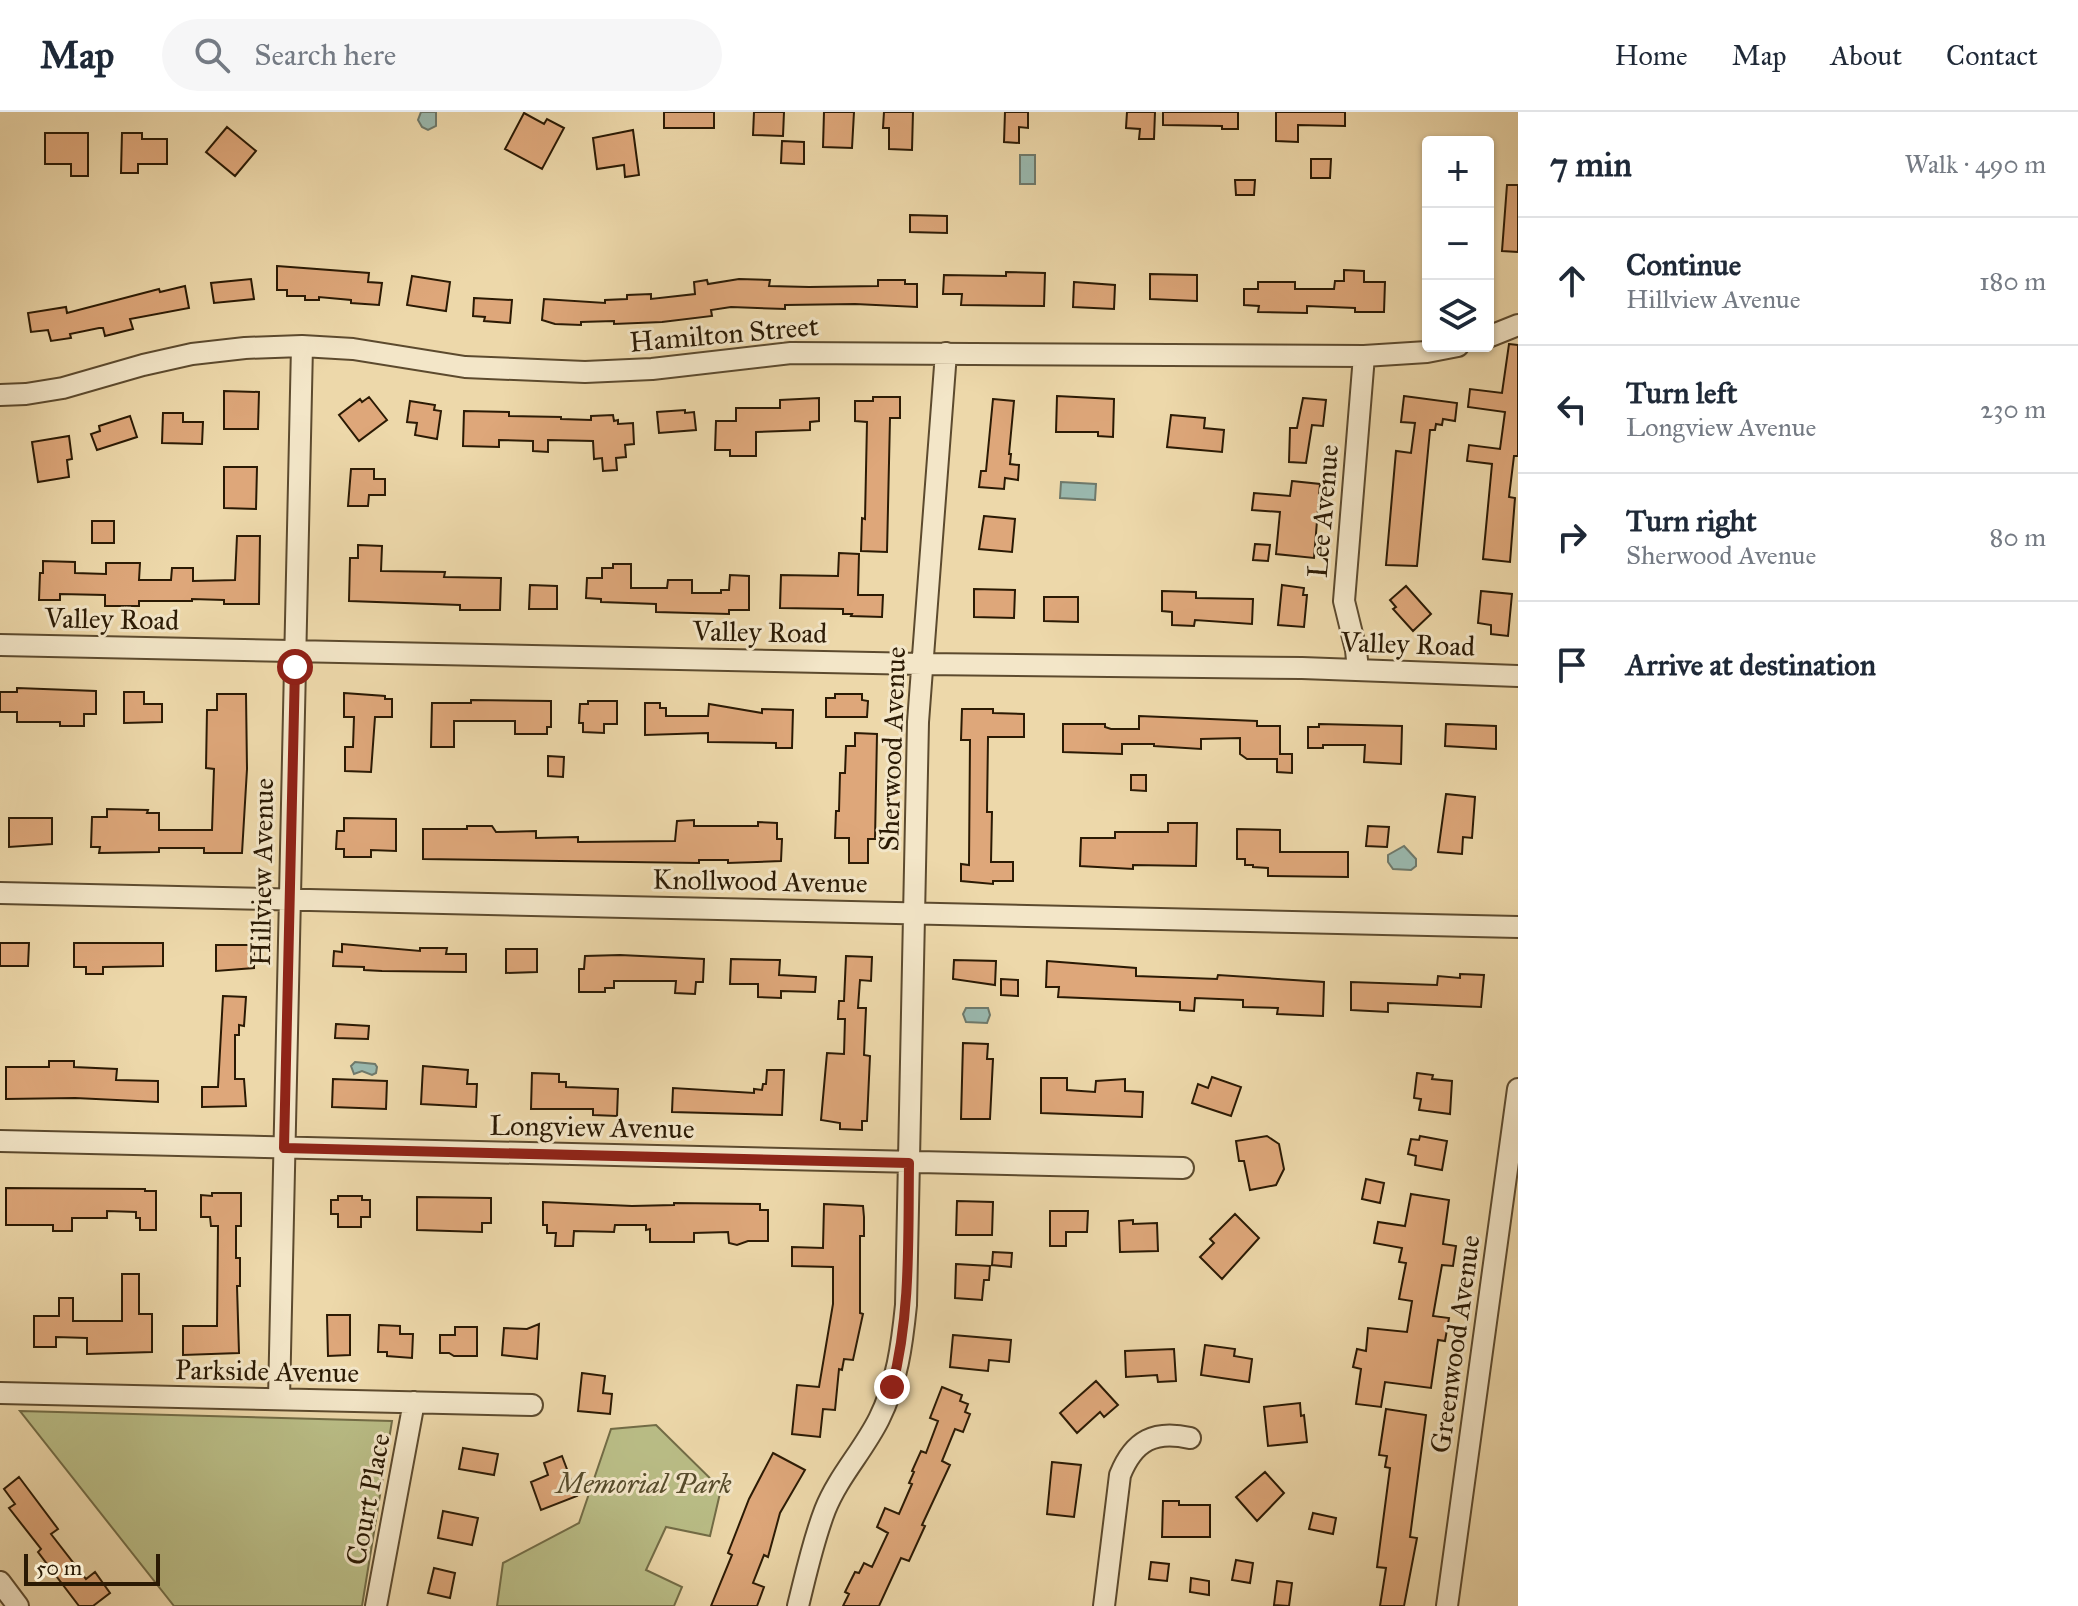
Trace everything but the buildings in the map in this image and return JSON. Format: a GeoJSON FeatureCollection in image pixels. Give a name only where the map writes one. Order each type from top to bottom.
{"type":"FeatureCollection","features":[{"type":"Feature","properties":{"kind":"street"},"geometry":{"type":"LineString","coordinates":[[1494,335],[1518,325]]}},
{"type":"Feature","properties":{"kind":"street","name":"Hamilton Street"},"geometry":{"type":"LineString","coordinates":[[0,395],[63,388],[192,354],[302,346],[353,349],[465,367],[541,371],[652,369],[791,353],[1364,356],[1427,352]]}},
{"type":"Feature","properties":{"kind":"street","name":"Hillview Avenue"},"geometry":{"type":"LineString","coordinates":[[279,1399],[302,346]]}},
{"type":"Feature","properties":{"kind":"street","name":"Sherwood Avenue"},"geometry":{"type":"LineString","coordinates":[[798,1606],[826,1508],[841,1478],[880,1417],[901,1354],[906,1305],[922,664],[946,353]]}},
{"type":"Feature","properties":{"kind":"street","name":"Lee Avenue"},"geometry":{"type":"LineString","coordinates":[[1358,670],[1344,601],[1364,356]]}},
{"type":"Feature","properties":{"kind":"street","name":"Valley Road"},"geometry":{"type":"LineString","coordinates":[[0,645],[1358,670],[1518,676]]}},
{"type":"Feature","properties":{"kind":"street","name":"Knollwood Avenue"},"geometry":{"type":"LineString","coordinates":[[0,893],[1518,927]]}},
{"type":"Feature","properties":{"kind":"street","name":"Greenwood Avenue"},"geometry":{"type":"LineString","coordinates":[[1447,1606],[1518,1089]]}},
{"type":"Feature","properties":{"kind":"street","name":"Longview Avenue"},"geometry":{"type":"LineString","coordinates":[[0,1141],[1183,1168]]}},
{"type":"Feature","properties":{"kind":"street","name":"Parkside Avenue"},"geometry":{"type":"LineString","coordinates":[[0,1393],[532,1405]]}},
{"type":"Feature","properties":{"kind":"street","name":"Court Place"},"geometry":{"type":"LineString","coordinates":[[376,1606],[414,1402]]}},
{"type":"Feature","properties":{"kind":"street"},"geometry":{"type":"LineString","coordinates":[[1104,1606],[1120,1475],[1126,1459],[1137,1447],[1159,1436],[1171,1434],[1190,1438]]}},
{"type":"Feature","properties":{"kind":"street"},"geometry":{"type":"LineString","coordinates":[[0,1582],[18,1606]]}},
{"type":"Feature","properties":{"kind":"green space"},"geometry":{"type":"Polygon","coordinates":[[[20,1411],[392,1421],[362,1606],[174,1606],[20,1411]]]}},
{"type":"Feature","properties":{"kind":"green space","name":"Memorial Park"},"geometry":{"type":"Polygon","coordinates":[[[656,1425],[721,1489],[710,1536],[666,1527],[646,1570],[682,1587],[674,1606],[497,1606],[503,1563],[579,1523],[611,1429],[656,1425]]]}},
{"type":"Feature","properties":{"kind":"water"},"geometry":{"type":"Polygon","coordinates":[[[421,112],[436,112],[436,126],[428,130],[422,127],[418,120],[421,112]]]}},
{"type":"Feature","properties":{"kind":"water"},"geometry":{"type":"Polygon","coordinates":[[[1020,155],[1035,155],[1035,184],[1020,184],[1020,155]]]}},
{"type":"Feature","properties":{"kind":"water"},"geometry":{"type":"Polygon","coordinates":[[[1061,482],[1096,484],[1095,500],[1060,498],[1061,482]]]}},
{"type":"Feature","properties":{"kind":"water"},"geometry":{"type":"Polygon","coordinates":[[[1404,846],[1416,859],[1416,866],[1411,870],[1393,869],[1388,855],[1404,846]]]}},
{"type":"Feature","properties":{"kind":"water"},"geometry":{"type":"Polygon","coordinates":[[[966,1008],[988,1008],[990,1015],[987,1023],[966,1022],[963,1014],[966,1008]]]}},
{"type":"Feature","properties":{"kind":"water"},"geometry":{"type":"Polygon","coordinates":[[[355,1062],[375,1064],[376,1073],[372,1075],[362,1071],[354,1074],[351,1066],[355,1062]]]}},
{"type":"Feature","properties":{"kind":"route"},"geometry":{"type":"LineString","coordinates":[[295,667],[284,1148],[909,1163],[906,1305],[901,1354],[892,1387]]}}]}
